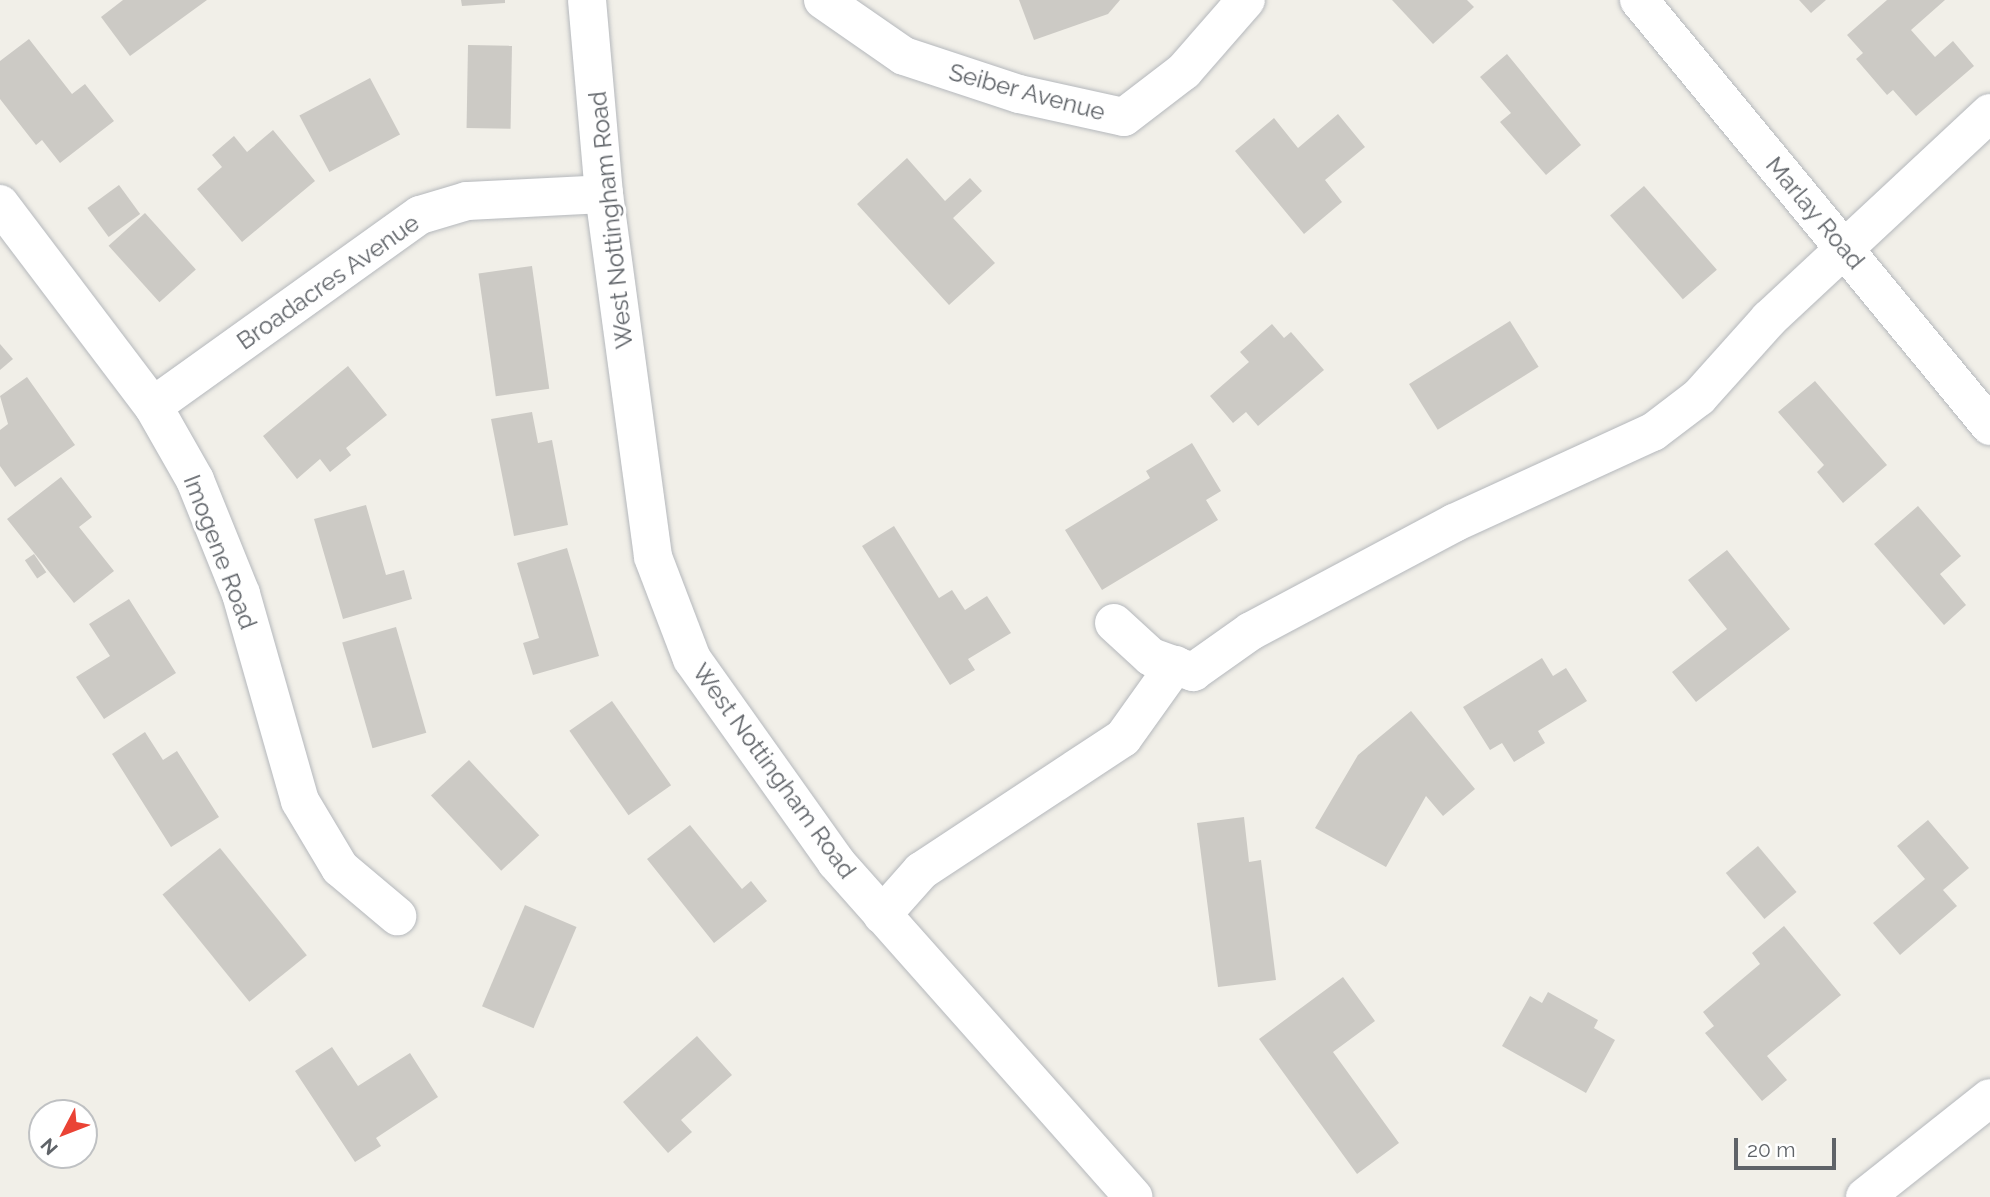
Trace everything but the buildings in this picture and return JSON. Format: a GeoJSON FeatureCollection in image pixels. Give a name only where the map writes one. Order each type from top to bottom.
{"type":"FeatureCollection","features":[{"type":"Feature","properties":{"kind":"street","name":"West Nottingham Road"},"geometry":{"type":"LineString","coordinates":[[587,0],[604,194],[653,557],[667,599],[717,698],[882,915],[1133,1197]]}},
{"type":"Feature","properties":{"kind":"street","name":"Seiber Avenue"},"geometry":{"type":"LineString","coordinates":[[823,0],[904,56],[1019,94],[1124,117],[1184,71],[1246,0]]}},
{"type":"Feature","properties":{"kind":"street","name":"Marlay Road"},"geometry":{"type":"LineString","coordinates":[[1639,0],[1990,426]]}},
{"type":"Feature","properties":{"kind":"street"},"geometry":{"type":"LineString","coordinates":[[1114,623],[1151,657],[1193,672],[1251,631],[1454,523],[1653,432],[1699,397],[1769,319],[1990,113]]}},
{"type":"Feature","properties":{"kind":"street","name":"Broadacres Avenue"},"geometry":{"type":"LineString","coordinates":[[153,406],[420,215],[467,201],[604,194]]}},
{"type":"Feature","properties":{"kind":"street","name":"Imogene Road"},"geometry":{"type":"LineString","coordinates":[[0,204],[153,406],[195,480],[232,569],[300,801],[340,869],[397,916]]}},
{"type":"Feature","properties":{"kind":"street"},"geometry":{"type":"LineString","coordinates":[[882,915],[921,871],[1123,738],[1175,665]]}},
{"type":"Feature","properties":{"kind":"street"},"geometry":{"type":"LineString","coordinates":[[1865,1197],[1990,1098]]}}]}
